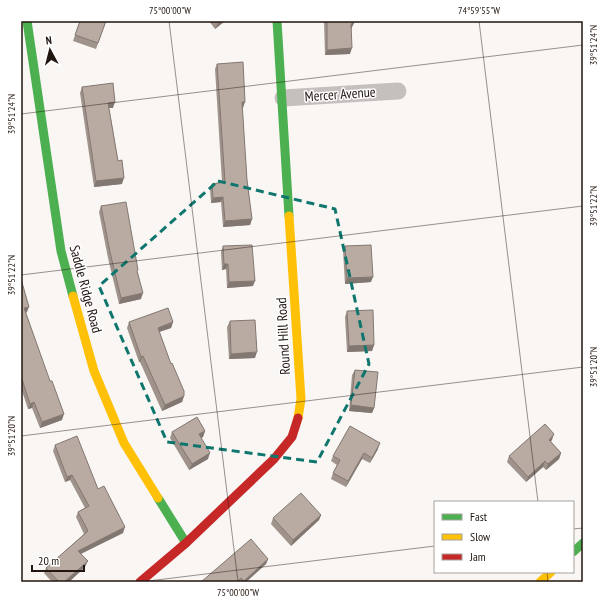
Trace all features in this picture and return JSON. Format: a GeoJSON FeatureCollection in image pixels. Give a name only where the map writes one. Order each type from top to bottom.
{"type":"FeatureCollection","features":[{"type":"Feature","properties":{"kind":"street","name":"Saddle Ridge Road"},"geometry":{"type":"LineString","coordinates":[[27,21],[61,252],[94,371],[124,443],[186,543]]}},
{"type":"Feature","properties":{"kind":"street","name":"Round Hill Road"},"geometry":{"type":"LineString","coordinates":[[140,582],[186,543],[274,459],[292,437],[297,423],[301,399],[277,21]]}},
{"type":"Feature","properties":{"kind":"street","name":"Mercer Avenue"},"geometry":{"type":"LineString","coordinates":[[283,98],[398,91]]}},
{"type":"Feature","properties":{"kind":"street"},"geometry":{"type":"LineString","coordinates":[[574,551],[583,543]]}},
{"type":"Feature","properties":{"kind":"street"},"geometry":{"type":"LineString","coordinates":[[540,582],[550,573]]}},
{"type":"Feature","properties":{"kind":"highlighted area"},"geometry":{"type":"Polygon","coordinates":[[[218,181],[335,209],[369,364],[317,462],[167,442],[99,286],[218,181]]]}},
{"type":"Feature","properties":{"kind":"building"},"geometry":{"type":"Polygon","coordinates":[[[80,21],[106,21],[98,43],[75,35],[80,21]]]}},
{"type":"Feature","properties":{"kind":"building"},"geometry":{"type":"Polygon","coordinates":[[[327,21],[353,21],[354,23],[351,24],[352,48],[327,50],[327,21]]]}},
{"type":"Feature","properties":{"kind":"building"},"geometry":{"type":"Polygon","coordinates":[[[243,62],[245,102],[242,102],[247,180],[252,219],[225,221],[223,197],[213,198],[212,184],[225,182],[217,64],[243,62]]]}},
{"type":"Feature","properties":{"kind":"building"},"geometry":{"type":"Polygon","coordinates":[[[113,83],[115,102],[108,103],[118,161],[122,160],[124,178],[96,181],[82,87],[113,83]]]}},
{"type":"Feature","properties":{"kind":"building"},"geometry":{"type":"Polygon","coordinates":[[[126,202],[137,271],[143,293],[121,298],[101,206],[126,202]]]}},
{"type":"Feature","properties":{"kind":"building"},"geometry":{"type":"Polygon","coordinates":[[[252,245],[255,281],[229,282],[228,264],[224,264],[223,246],[252,245]]]}},
{"type":"Feature","properties":{"kind":"building"},"geometry":{"type":"Polygon","coordinates":[[[371,245],[373,277],[347,278],[345,246],[371,245]]]}},
{"type":"Feature","properties":{"kind":"building"},"geometry":{"type":"Polygon","coordinates":[[[21,279],[29,307],[24,308],[50,381],[52,381],[64,414],[42,422],[34,402],[30,404],[21,376],[21,279]]]}},
{"type":"Feature","properties":{"kind":"building"},"geometry":{"type":"Polygon","coordinates":[[[168,308],[173,322],[158,328],[171,364],[172,363],[184,391],[184,396],[165,405],[143,356],[141,357],[129,322],[168,308]]]}},
{"type":"Feature","properties":{"kind":"building"},"geometry":{"type":"Polygon","coordinates":[[[373,310],[374,345],[349,346],[347,311],[373,310]]]}},
{"type":"Feature","properties":{"kind":"building"},"geometry":{"type":"Polygon","coordinates":[[[255,320],[257,352],[231,354],[230,321],[255,320]]]}},
{"type":"Feature","properties":{"kind":"building"},"geometry":{"type":"Polygon","coordinates":[[[355,370],[378,372],[374,408],[351,405],[355,370]]]}},
{"type":"Feature","properties":{"kind":"building"},"geometry":{"type":"Polygon","coordinates":[[[197,417],[205,431],[199,434],[210,453],[192,464],[172,432],[197,417]]]}},
{"type":"Feature","properties":{"kind":"building"},"geometry":{"type":"Polygon","coordinates":[[[545,424],[554,434],[549,440],[561,453],[548,464],[545,461],[528,477],[509,456],[545,424]]]}},
{"type":"Feature","properties":{"kind":"building"},"geometry":{"type":"Polygon","coordinates":[[[350,426],[380,443],[372,458],[364,453],[348,481],[333,473],[340,460],[333,456],[350,426]]]}},
{"type":"Feature","properties":{"kind":"building"},"geometry":{"type":"Polygon","coordinates":[[[77,436],[98,489],[104,486],[125,527],[78,551],[88,561],[64,582],[59,582],[46,568],[88,531],[78,512],[89,506],[72,475],[67,477],[55,445],[77,436]]]}},
{"type":"Feature","properties":{"kind":"building"},"geometry":{"type":"Polygon","coordinates":[[[301,493],[321,515],[293,540],[273,518],[301,493]]]}},
{"type":"Feature","properties":{"kind":"building"},"geometry":{"type":"Polygon","coordinates":[[[251,539],[268,559],[244,581],[241,578],[237,582],[201,582],[251,539]]]}},
{"type":"Feature","properties":{"kind":"traffic: fast"},"geometry":{"type":"LineString","coordinates":[[27,21],[61,251],[73,296]]}},
{"type":"Feature","properties":{"kind":"traffic: fast"},"geometry":{"type":"LineString","coordinates":[[277,21],[289,216]]}},
{"type":"Feature","properties":{"kind":"traffic: fast"},"geometry":{"type":"LineString","coordinates":[[158,498],[186,543]]}},
{"type":"Feature","properties":{"kind":"traffic: fast"},"geometry":{"type":"LineString","coordinates":[[574,551],[583,543]]}},
{"type":"Feature","properties":{"kind":"traffic: slow"},"geometry":{"type":"LineString","coordinates":[[289,216],[301,399],[298,418]]}},
{"type":"Feature","properties":{"kind":"traffic: slow"},"geometry":{"type":"LineString","coordinates":[[73,296],[94,371],[124,443],[158,498]]}},
{"type":"Feature","properties":{"kind":"traffic: slow"},"geometry":{"type":"LineString","coordinates":[[540,582],[550,573]]}},
{"type":"Feature","properties":{"kind":"traffic: jam"},"geometry":{"type":"LineString","coordinates":[[140,582],[186,543],[274,459],[292,437],[298,418]]}}]}
